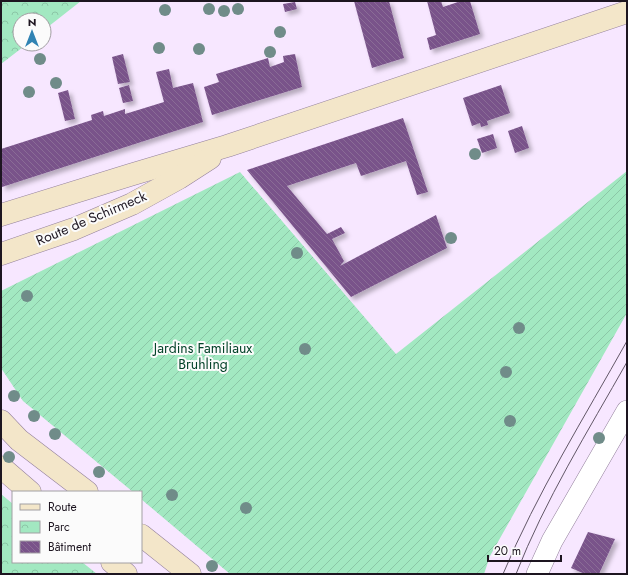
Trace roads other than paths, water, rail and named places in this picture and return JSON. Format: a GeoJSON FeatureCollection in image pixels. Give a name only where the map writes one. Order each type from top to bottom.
{"type":"FeatureCollection","features":[{"type":"Feature","properties":{"kind":"main road"},"geometry":{"type":"LineString","coordinates":[[227,146],[627,12]]}},
{"type":"Feature","properties":{"kind":"main road","name":"Route de Schirmeck"},"geometry":{"type":"LineString","coordinates":[[1,216],[96,185],[227,146]]}},
{"type":"Feature","properties":{"kind":"main road","name":"Route de Schirmeck"},"geometry":{"type":"LineString","coordinates":[[6,255],[132,204],[179,178],[227,146]]}},
{"type":"Feature","properties":{"kind":"main road"},"geometry":{"type":"LineString","coordinates":[[1,421],[19,440],[86,491]]}},
{"type":"Feature","properties":{"kind":"main road"},"geometry":{"type":"LineString","coordinates":[[1,467],[29,491]]}},
{"type":"Feature","properties":{"kind":"main road"},"geometry":{"type":"LineString","coordinates":[[142,536],[190,574]]}},
{"type":"Feature","properties":{"kind":"main road"},"geometry":{"type":"LineString","coordinates":[[113,563],[126,574]]}},
{"type":"Feature","properties":{"kind":"street"},"geometry":{"type":"LineString","coordinates":[[537,574],[552,541],[627,411]]}},
{"type":"Feature","properties":{"kind":"tram line"},"geometry":{"type":"LineString","coordinates":[[503,574],[516,544],[546,485],[627,341]]}},
{"type":"Feature","properties":{"kind":"tram line"},"geometry":{"type":"LineString","coordinates":[[516,574],[540,519],[582,440],[627,362]]}},
{"type":"Feature","properties":{"kind":"park label","name":"Jardins Familiaux Bruhling"},"geometry":{"type":"Point","coordinates":[203,356]}}]}
